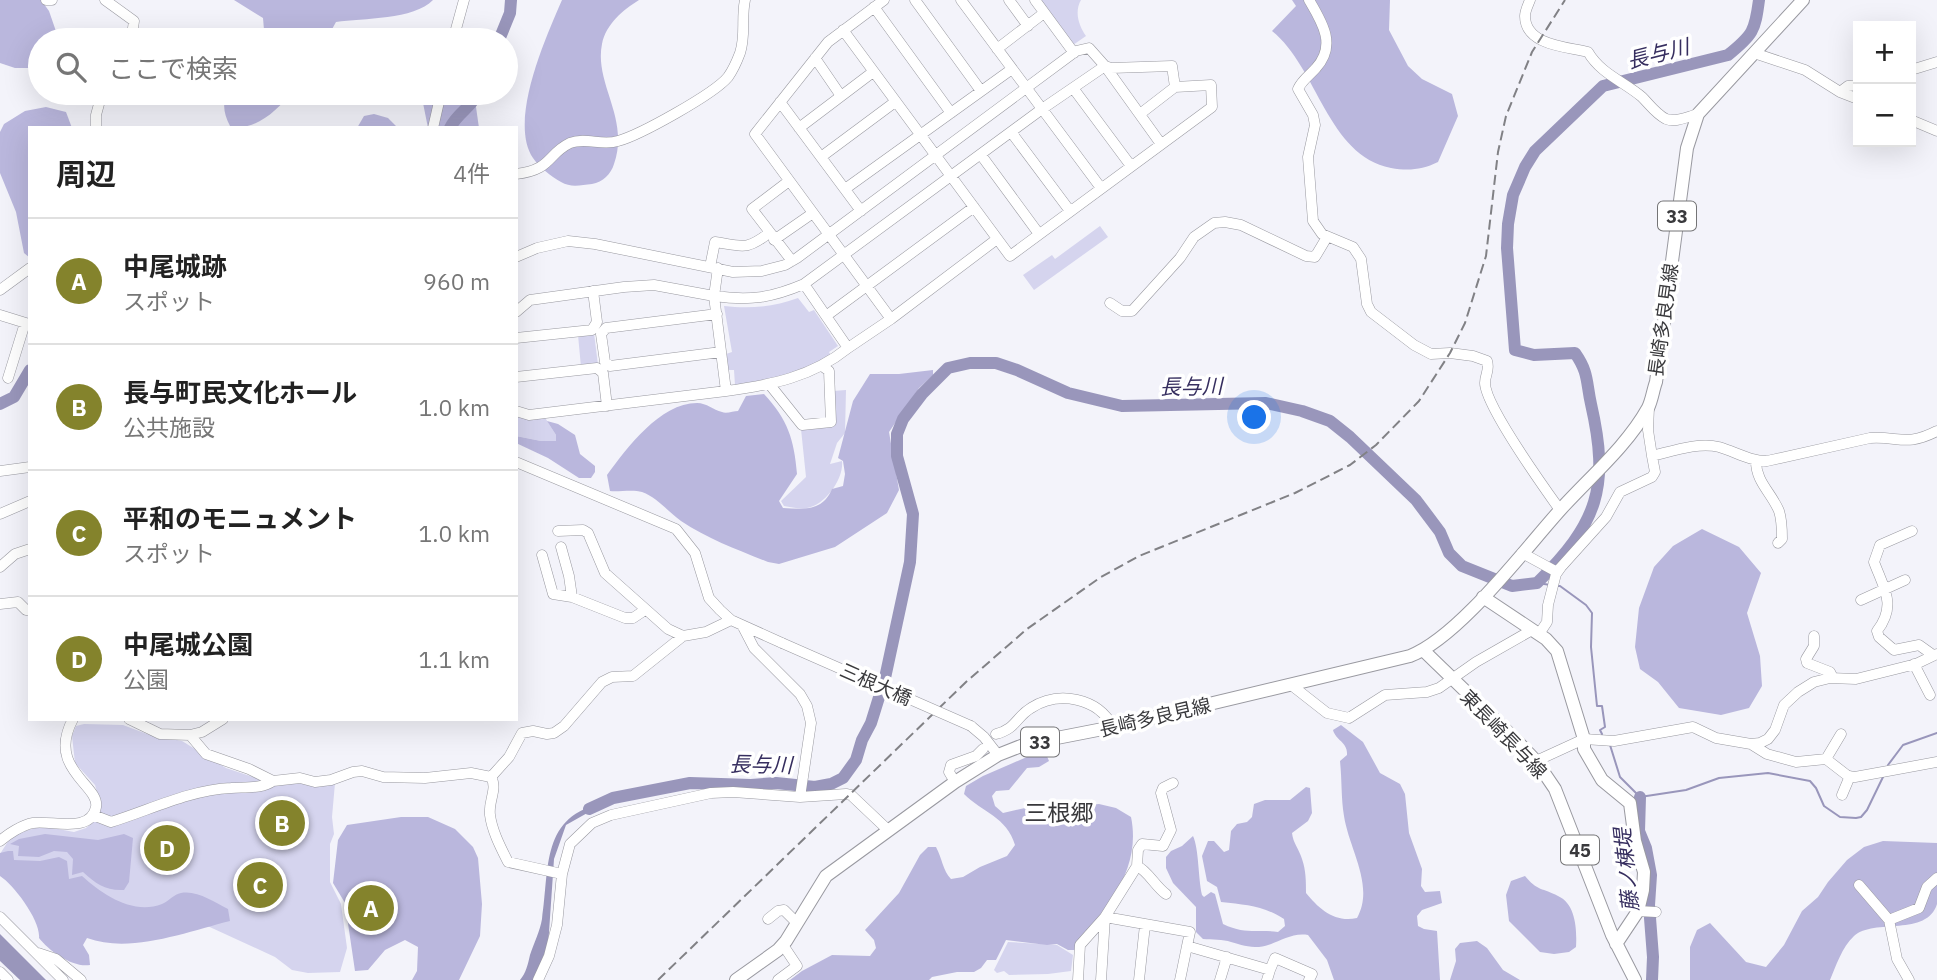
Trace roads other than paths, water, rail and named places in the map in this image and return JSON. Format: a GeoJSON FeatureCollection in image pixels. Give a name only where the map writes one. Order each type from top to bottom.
{"type":"FeatureCollection","features":[{"type":"Feature","properties":{"kind":"main road","name":"長崎多良見線"},"geometry":{"type":"LineString","coordinates":[[736,980],[783,945],[826,876],[955,782],[998,755],[1026,744],[1113,727],[1410,656],[1424,651],[1443,637],[1486,594],[1608,459],[1650,405],[1656,382],[1687,148],[1698,114],[1803,0]]}},
{"type":"Feature","properties":{"kind":"main road"},"geometry":{"type":"LineString","coordinates":[[1486,594],[1557,651],[1584,739],[1584,750],[1602,780],[1630,803],[1635,841],[1644,872],[1639,911],[1616,944]]}},
{"type":"Feature","properties":{"kind":"main road","name":"東長崎長与線"},"geometry":{"type":"LineString","coordinates":[[1424,651],[1536,761],[1555,789],[1616,944],[1635,980]]}},
{"type":"Feature","properties":{"kind":"street"},"geometry":{"type":"LineString","coordinates":[[46,0],[52,0]]}},
{"type":"Feature","properties":{"kind":"street"},"geometry":{"type":"LineString","coordinates":[[105,0],[134,21],[133,28]]}},
{"type":"Feature","properties":{"kind":"street"},"geometry":{"type":"LineString","coordinates":[[456,28],[464,0]]}},
{"type":"Feature","properties":{"kind":"street"},"geometry":{"type":"LineString","coordinates":[[518,174],[539,170],[572,142],[617,141],[634,135],[700,99],[727,79],[740,53],[745,0]]}},
{"type":"Feature","properties":{"kind":"street"},"geometry":{"type":"LineString","coordinates":[[884,0],[828,42],[755,134],[891,319]]}},
{"type":"Feature","properties":{"kind":"street"},"geometry":{"type":"LineString","coordinates":[[915,0],[982,91]]}},
{"type":"Feature","properties":{"kind":"street"},"geometry":{"type":"LineString","coordinates":[[961,0],[1101,188]]}},
{"type":"Feature","properties":{"kind":"street"},"geometry":{"type":"LineString","coordinates":[[1009,0],[1028,26]]}},
{"type":"Feature","properties":{"kind":"street"},"geometry":{"type":"LineString","coordinates":[[1035,0],[1073,53]]}},
{"type":"Feature","properties":{"kind":"street"},"geometry":{"type":"LineString","coordinates":[[1309,0],[1326,30],[1327,46],[1318,66],[1298,89],[1313,115],[1315,125],[1308,157],[1313,221],[1318,230],[1327,237],[1353,247],[1361,259],[1367,304],[1379,320],[1431,354],[1462,355],[1487,362],[1489,370],[1485,383],[1492,403],[1560,510]]}},
{"type":"Feature","properties":{"kind":"street"},"geometry":{"type":"LineString","coordinates":[[1530,0],[1525,16],[1528,29],[1539,39],[1560,48],[1588,52],[1594,62],[1610,76],[1666,119],[1675,120],[1698,114]]}},
{"type":"Feature","properties":{"kind":"street"},"geometry":{"type":"LineString","coordinates":[[874,7],[951,113]]}},
{"type":"Feature","properties":{"kind":"street"},"geometry":{"type":"LineString","coordinates":[[997,49],[1044,13]]}},
{"type":"Feature","properties":{"kind":"street"},"geometry":{"type":"LineString","coordinates":[[843,30],[1010,256],[1212,107],[1211,85],[1175,87],[1140,114]]}},
{"type":"Feature","properties":{"kind":"street"},"geometry":{"type":"LineString","coordinates":[[518,256],[537,247],[568,242],[595,244],[733,272],[762,271],[792,261],[1073,53],[1089,48],[1105,65],[1161,144]]}},
{"type":"Feature","properties":{"kind":"street"},"geometry":{"type":"LineString","coordinates":[[1754,53],[1805,70],[1853,97]]}},
{"type":"Feature","properties":{"kind":"street"},"geometry":{"type":"LineString","coordinates":[[815,58],[841,96]]}},
{"type":"Feature","properties":{"kind":"street"},"geometry":{"type":"LineString","coordinates":[[1916,68],[1937,62]]}},
{"type":"Feature","properties":{"kind":"street"},"geometry":{"type":"LineString","coordinates":[[1105,65],[1111,68],[1172,66],[1175,87]]}},
{"type":"Feature","properties":{"kind":"street"},"geometry":{"type":"LineString","coordinates":[[518,310],[530,300],[653,285],[754,300],[771,297],[804,284],[1105,65]]}},
{"type":"Feature","properties":{"kind":"street"},"geometry":{"type":"LineString","coordinates":[[845,189],[1012,69]]}},
{"type":"Feature","properties":{"kind":"street"},"geometry":{"type":"LineString","coordinates":[[799,128],[873,72]]}},
{"type":"Feature","properties":{"kind":"street"},"geometry":{"type":"LineString","coordinates":[[1840,92],[1853,86]]}},
{"type":"Feature","properties":{"kind":"street"},"geometry":{"type":"LineString","coordinates":[[1073,88],[1131,166]]}},
{"type":"Feature","properties":{"kind":"street"},"geometry":{"type":"LineString","coordinates":[[780,102],[861,211]]}},
{"type":"Feature","properties":{"kind":"street"},"geometry":{"type":"LineString","coordinates":[[821,157],[895,102]]}},
{"type":"Feature","properties":{"kind":"street"},"geometry":{"type":"LineString","coordinates":[[96,126],[99,105]]}},
{"type":"Feature","properties":{"kind":"street"},"geometry":{"type":"LineString","coordinates":[[434,126],[439,105]]}},
{"type":"Feature","properties":{"kind":"street"},"geometry":{"type":"LineString","coordinates":[[1916,122],[1937,131]]}},
{"type":"Feature","properties":{"kind":"street"},"geometry":{"type":"LineString","coordinates":[[1011,132],[1070,211]]}},
{"type":"Feature","properties":{"kind":"street"},"geometry":{"type":"LineString","coordinates":[[981,155],[1039,234]]}},
{"type":"Feature","properties":{"kind":"street"},"geometry":{"type":"LineString","coordinates":[[789,181],[752,209],[792,261]]}},
{"type":"Feature","properties":{"kind":"street"},"geometry":{"type":"LineString","coordinates":[[826,316],[974,207]]}},
{"type":"Feature","properties":{"kind":"street"},"geometry":{"type":"LineString","coordinates":[[726,391],[715,296],[715,242],[752,246],[813,213]]}},
{"type":"Feature","properties":{"kind":"street"},"geometry":{"type":"LineString","coordinates":[[1110,303],[1122,310],[1132,311],[1180,258],[1194,237],[1214,223],[1241,225],[1306,256],[1315,257],[1327,237]]}},
{"type":"Feature","properties":{"kind":"street"},"geometry":{"type":"LineString","coordinates":[[518,412],[529,415],[607,406],[770,385],[795,378],[822,366],[891,319],[997,239]]}},
{"type":"Feature","properties":{"kind":"street"},"geometry":{"type":"LineString","coordinates":[[0,290],[28,269]]}},
{"type":"Feature","properties":{"kind":"street"},"geometry":{"type":"LineString","coordinates":[[804,284],[848,348]]}},
{"type":"Feature","properties":{"kind":"street"},"geometry":{"type":"LineString","coordinates":[[518,338],[592,330],[597,322],[593,291]]}},
{"type":"Feature","properties":{"kind":"street"},"geometry":{"type":"LineString","coordinates":[[717,314],[606,328],[601,334],[605,362],[610,366],[722,352]]}},
{"type":"Feature","properties":{"kind":"street"},"geometry":{"type":"LineString","coordinates":[[0,315],[27,323],[8,378]]}},
{"type":"Feature","properties":{"kind":"street"},"geometry":{"type":"LineString","coordinates":[[770,385],[802,425],[831,422],[829,371],[822,366]]}},
{"type":"Feature","properties":{"kind":"street"},"geometry":{"type":"LineString","coordinates":[[518,377],[597,368],[603,373],[607,406]]}},
{"type":"Feature","properties":{"kind":"street"},"geometry":{"type":"LineString","coordinates":[[1290,684],[1327,713],[1349,718],[1385,695],[1427,692],[1439,688],[1476,662],[1536,632],[1547,622],[1555,579],[1606,517],[1620,492],[1652,477],[1655,472],[1648,430],[1650,405]]}},
{"type":"Feature","properties":{"kind":"street"},"geometry":{"type":"LineString","coordinates":[[1652,456],[1702,445],[1717,447],[1756,461],[1768,461],[1870,438],[1881,437],[1895,442],[1925,438],[1937,431]]}},
{"type":"Feature","properties":{"kind":"street"},"geometry":{"type":"LineString","coordinates":[[1756,461],[1759,481],[1768,491],[1779,512],[1782,539],[1778,542]]}},
{"type":"Feature","properties":{"kind":"street"},"geometry":{"type":"LineString","coordinates":[[491,777],[509,757],[522,733],[554,733],[564,726],[602,682],[612,677],[633,676],[683,636],[706,632],[731,620],[709,598],[695,553],[676,528],[518,463]]}},
{"type":"Feature","properties":{"kind":"street"},"geometry":{"type":"LineString","coordinates":[[0,471],[28,467]]}},
{"type":"Feature","properties":{"kind":"street"},"geometry":{"type":"LineString","coordinates":[[0,514],[28,502]]}},
{"type":"Feature","properties":{"kind":"street"},"geometry":{"type":"LineString","coordinates":[[558,531],[583,530],[587,533],[605,573],[668,629],[683,636]]}},
{"type":"Feature","properties":{"kind":"street"},"geometry":{"type":"LineString","coordinates":[[1912,531],[1880,545],[1874,562],[1888,600],[1887,618],[1877,631],[1879,637],[1894,650],[1919,645],[1935,655]]}},
{"type":"Feature","properties":{"kind":"street"},"geometry":{"type":"LineString","coordinates":[[561,547],[572,597]]}},
{"type":"Feature","properties":{"kind":"street"},"geometry":{"type":"LineString","coordinates":[[0,567],[15,554],[28,550]]}},
{"type":"Feature","properties":{"kind":"street"},"geometry":{"type":"LineString","coordinates":[[1522,553],[1545,564],[1555,579]]}},
{"type":"Feature","properties":{"kind":"street"},"geometry":{"type":"LineString","coordinates":[[542,555],[553,594],[572,597],[625,618],[633,618],[645,610]]}},
{"type":"Feature","properties":{"kind":"street"},"geometry":{"type":"LineString","coordinates":[[1861,600],[1905,580]]}},
{"type":"Feature","properties":{"kind":"street"},"geometry":{"type":"LineString","coordinates":[[0,604],[18,602],[28,610]]}},
{"type":"Feature","properties":{"kind":"street","name":"三根大橋"},"geometry":{"type":"LineString","coordinates":[[731,620],[971,726],[998,755]]}},
{"type":"Feature","properties":{"kind":"street"},"geometry":{"type":"LineString","coordinates":[[742,625],[754,648],[800,694],[807,706],[811,723],[800,795]]}},
{"type":"Feature","properties":{"kind":"street"},"geometry":{"type":"LineString","coordinates":[[1814,636],[1814,646],[1806,659],[1807,663],[1830,673],[1833,678]]}},
{"type":"Feature","properties":{"kind":"street"},"geometry":{"type":"LineString","coordinates":[[1751,744],[1768,739],[1775,730],[1784,705],[1814,682],[1833,678],[1856,679],[1914,664],[1935,655]]}},
{"type":"Feature","properties":{"kind":"street"},"geometry":{"type":"LineString","coordinates":[[1914,664],[1930,695]]}},
{"type":"Feature","properties":{"kind":"street"},"geometry":{"type":"LineString","coordinates":[[996,734],[1007,731],[1034,705],[1067,698],[1088,703],[1107,716],[1113,727]]}},
{"type":"Feature","properties":{"kind":"street"},"geometry":{"type":"LineString","coordinates":[[0,841],[31,823],[73,825],[82,823],[93,815],[97,805],[95,796],[75,775],[69,763],[66,749],[73,721]]}},
{"type":"Feature","properties":{"kind":"street"},"geometry":{"type":"LineString","coordinates":[[133,721],[160,734],[190,735],[202,732],[220,721]]}},
{"type":"Feature","properties":{"kind":"street"},"geometry":{"type":"LineString","coordinates":[[1536,761],[1584,739],[1614,741],[1693,727],[1716,738],[1751,744],[1767,754],[1796,762],[1826,758],[1850,776],[1937,762]]}},
{"type":"Feature","properties":{"kind":"street"},"geometry":{"type":"LineString","coordinates":[[1826,758],[1841,734]]}},
{"type":"Feature","properties":{"kind":"street"},"geometry":{"type":"LineString","coordinates":[[190,735],[206,754],[249,769],[273,781]]}},
{"type":"Feature","properties":{"kind":"street"},"geometry":{"type":"LineString","coordinates":[[955,782],[949,772],[951,765],[967,761],[983,748]]}},
{"type":"Feature","properties":{"kind":"street"},"geometry":{"type":"LineString","coordinates":[[93,815],[111,822],[198,793],[300,778],[315,782],[331,780],[362,771],[383,777],[425,778],[471,773],[491,777]]}},
{"type":"Feature","properties":{"kind":"street"},"geometry":{"type":"LineString","coordinates":[[1842,795],[1850,776]]}},
{"type":"Feature","properties":{"kind":"street"},"geometry":{"type":"LineString","coordinates":[[491,777],[494,786],[489,810],[492,827],[509,862],[561,874]]}},
{"type":"Feature","properties":{"kind":"street"},"geometry":{"type":"LineString","coordinates":[[1078,980],[1080,945],[1105,917],[1137,866],[1138,850],[1142,844],[1163,846],[1171,830],[1161,793],[1163,788],[1172,783]]}},
{"type":"Feature","properties":{"kind":"street"},"geometry":{"type":"LineString","coordinates":[[538,980],[549,956],[557,925],[561,874],[570,845],[592,823],[611,815],[711,793],[837,793],[851,795],[888,830]]}},
{"type":"Feature","properties":{"kind":"street"},"geometry":{"type":"LineString","coordinates":[[1137,866],[1166,894]]}},
{"type":"Feature","properties":{"kind":"street"},"geometry":{"type":"LineString","coordinates":[[1889,920],[1919,908],[1927,887],[1937,878]]}},
{"type":"Feature","properties":{"kind":"street"},"geometry":{"type":"LineString","coordinates":[[1859,885],[1889,920],[1897,959],[1909,980]]}},
{"type":"Feature","properties":{"kind":"street"},"geometry":{"type":"LineString","coordinates":[[768,919],[784,910],[797,923]]}},
{"type":"Feature","properties":{"kind":"street"},"geometry":{"type":"LineString","coordinates":[[1639,911],[1656,912]]}},
{"type":"Feature","properties":{"kind":"street"},"geometry":{"type":"LineString","coordinates":[[0,917],[62,980]]}},
{"type":"Feature","properties":{"kind":"street"},"geometry":{"type":"LineString","coordinates":[[1105,917],[1190,932],[1180,980]]}},
{"type":"Feature","properties":{"kind":"street"},"geometry":{"type":"LineString","coordinates":[[1101,980],[1105,917]]}},
{"type":"Feature","properties":{"kind":"street"},"geometry":{"type":"LineString","coordinates":[[1139,980],[1145,925]]}},
{"type":"Feature","properties":{"kind":"street"},"geometry":{"type":"LineString","coordinates":[[778,980],[797,966],[783,945]]}},
{"type":"Feature","properties":{"kind":"street"},"geometry":{"type":"LineString","coordinates":[[1187,946],[1227,957],[1269,975],[1275,958],[1312,974],[1309,980]]}},
{"type":"Feature","properties":{"kind":"street"},"geometry":{"type":"LineString","coordinates":[[34,951],[56,959],[81,980]]}},
{"type":"Feature","properties":{"kind":"street"},"geometry":{"type":"LineString","coordinates":[[1220,980],[1227,957]]}},
{"type":"Feature","properties":{"kind":"street"},"geometry":{"type":"LineString","coordinates":[[0,972],[8,980]]}},
{"type":"Feature","properties":{"kind":"waterway"},"geometry":{"type":"LineString","coordinates":[[504,28],[510,13],[511,0]]}},
{"type":"Feature","properties":{"kind":"waterway","name":"長与川"},"geometry":{"type":"LineString","coordinates":[[589,809],[613,798],[690,783],[776,783],[815,787],[843,778],[856,760],[885,678],[910,562],[913,514],[897,456],[897,434],[903,419],[922,394],[948,368],[970,363],[996,363],[1068,393],[1122,406],[1266,403],[1330,421],[1416,500],[1440,532],[1449,553],[1462,566],[1512,586],[1537,583],[1558,561],[1586,522],[1594,502],[1599,459],[1597,433],[1586,378],[1575,353],[1534,355],[1515,350],[1507,248],[1513,195],[1535,151],[1603,86],[1728,55],[1751,32],[1759,0]]}},
{"type":"Feature","properties":{"kind":"waterway"},"geometry":{"type":"LineString","coordinates":[[451,126],[469,105]]}},
{"type":"Feature","properties":{"kind":"waterway"},"geometry":{"type":"LineString","coordinates":[[0,404],[14,397],[28,373]]}},
{"type":"Feature","properties":{"kind":"waterway"},"geometry":{"type":"LineString","coordinates":[[1537,583],[1551,585]]}},
{"type":"Feature","properties":{"kind":"waterway"},"geometry":{"type":"LineString","coordinates":[[1556,586],[1560,586],[1586,605],[1592,613],[1591,647],[1597,706],[1602,706],[1605,727],[1600,730],[1602,734]]}},
{"type":"Feature","properties":{"kind":"waterway"},"geometry":{"type":"LineString","coordinates":[[1888,765],[1903,745],[1937,733]]}},
{"type":"Feature","properties":{"kind":"waterway"},"geometry":{"type":"LineString","coordinates":[[1610,745],[1620,777],[1640,797],[1686,790],[1719,778],[1768,773],[1810,781],[1824,806],[1840,817],[1856,818],[1861,817],[1867,810],[1883,777]]}},
{"type":"Feature","properties":{"kind":"waterway","name":"藤ノ棟堤"},"geometry":{"type":"LineString","coordinates":[[1640,797],[1639,831],[1646,848],[1651,875],[1649,905],[1652,980]]}},
{"type":"Feature","properties":{"kind":"railway"},"geometry":{"type":"LineString","coordinates":[[658,980],[966,682],[1027,629],[1101,577],[1139,556],[1295,493],[1350,465],[1376,445],[1419,401],[1450,353],[1465,323],[1486,256],[1498,152],[1506,116],[1532,52],[1565,0]]}},
{"type":"Feature","properties":{"kind":"place","name":"長与町民文化ホール"},"geometry":{"type":"Point","coordinates":[282,823]}},
{"type":"Feature","properties":{"kind":"place","name":"中尾城公園"},"geometry":{"type":"Point","coordinates":[167,848]}},
{"type":"Feature","properties":{"kind":"place","name":"平和のモニュメント"},"geometry":{"type":"Point","coordinates":[260,885]}},
{"type":"Feature","properties":{"kind":"place","name":"中尾城跡"},"geometry":{"type":"Point","coordinates":[371,908]}},
{"type":"Feature","properties":{"kind":"district","name":"三根郷"},"geometry":{"type":"Point","coordinates":[1059,812]}}]}
